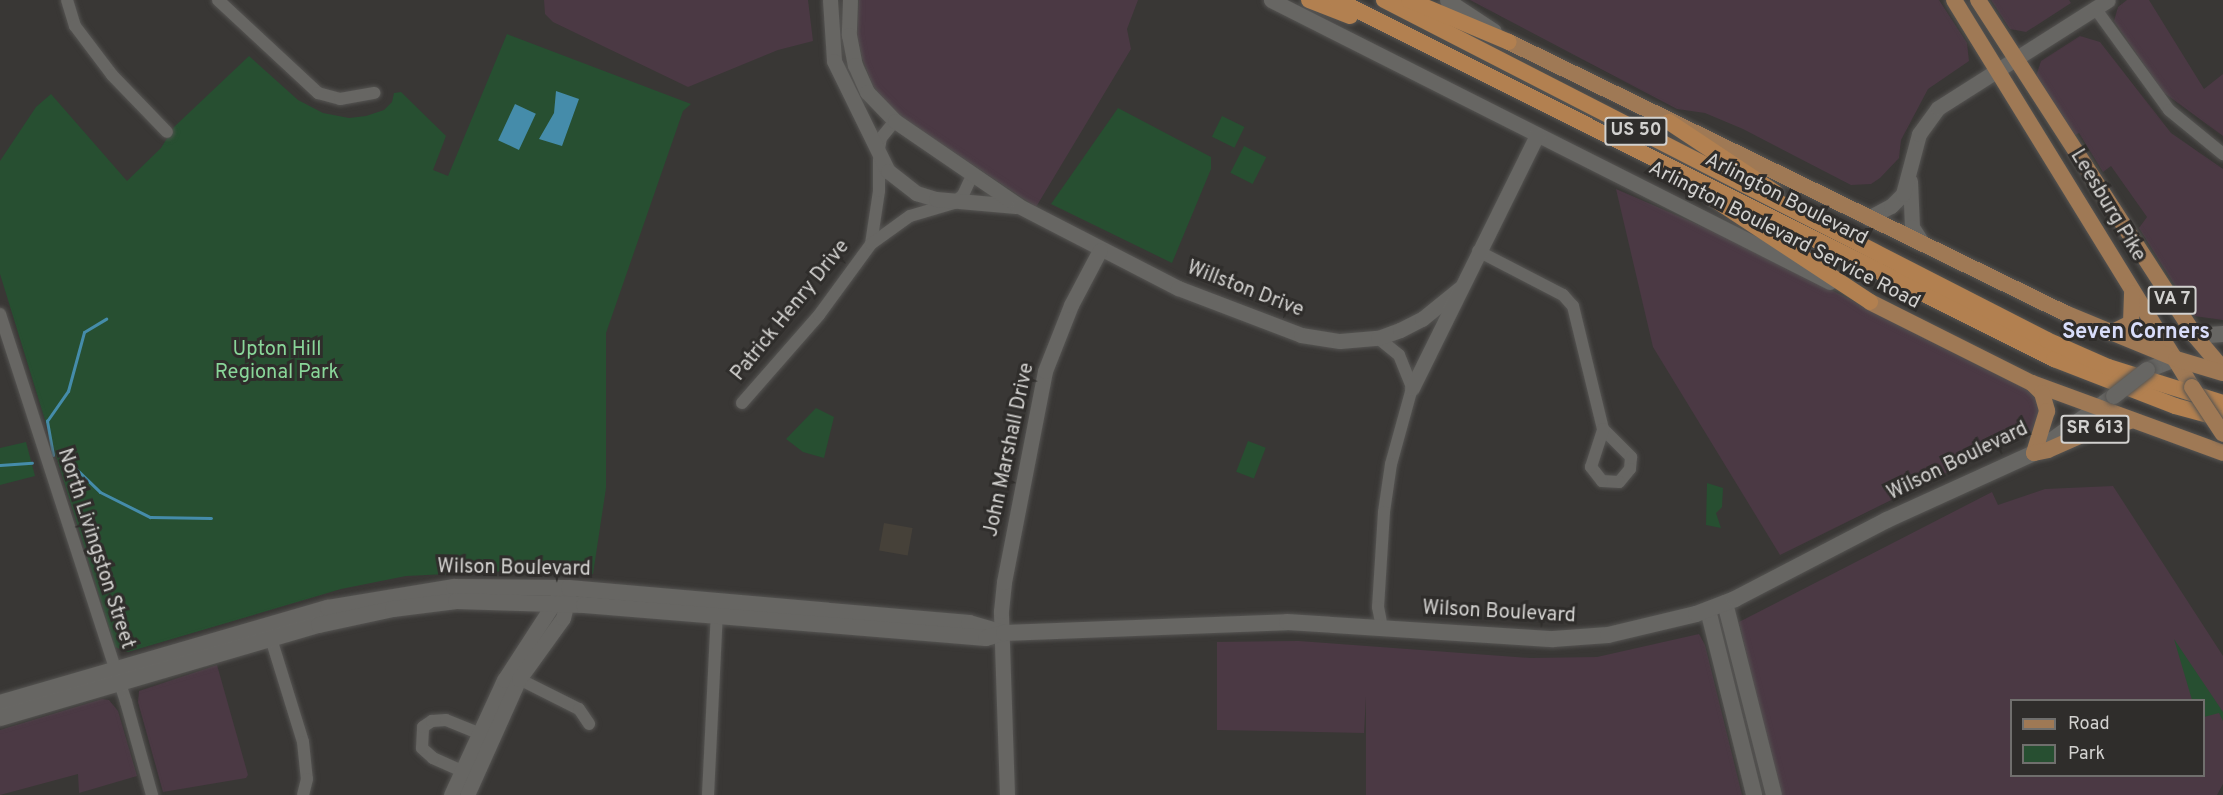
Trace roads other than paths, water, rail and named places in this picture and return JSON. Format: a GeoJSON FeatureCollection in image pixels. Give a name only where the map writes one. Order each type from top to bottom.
{"type":"FeatureCollection","features":[{"type":"Feature","properties":{"kind":"highway"},"geometry":{"type":"LineString","coordinates":[[1309,0],[1450,55]]}},
{"type":"Feature","properties":{"kind":"highway","name":"Arlington Boulevard"},"geometry":{"type":"LineString","coordinates":[[1337,0],[2054,359],[2175,406],[2223,419]]}},
{"type":"Feature","properties":{"kind":"highway","name":"Arlington Boulevard"},"geometry":{"type":"LineString","coordinates":[[1384,0],[2057,345],[2108,367],[2223,403]]}},
{"type":"Feature","properties":{"kind":"highway"},"geometry":{"type":"LineString","coordinates":[[1409,0],[1509,42]]}},
{"type":"Feature","properties":{"kind":"highway"},"geometry":{"type":"LineString","coordinates":[[1554,109],[1742,216],[1870,302]]}},
{"type":"Feature","properties":{"kind":"highway"},"geometry":{"type":"LineString","coordinates":[[1669,122],[1722,154],[1815,221]]}},
{"type":"Feature","properties":{"kind":"main road","name":"Leesburg Pike"},"geometry":{"type":"LineString","coordinates":[[1954,0],[2223,434]]}},
{"type":"Feature","properties":{"kind":"main road","name":"Leesburg Pike"},"geometry":{"type":"LineString","coordinates":[[1978,0],[2195,336],[2223,371]]}},
{"type":"Feature","properties":{"kind":"main road"},"geometry":{"type":"LineString","coordinates":[[1509,42],[1669,122],[2111,333],[2176,359],[2223,371]]}},
{"type":"Feature","properties":{"kind":"main road"},"geometry":{"type":"LineString","coordinates":[[2111,333],[2128,327],[2134,318],[2131,286]]}},
{"type":"Feature","properties":{"kind":"main road","name":"Arlington Boulevard Service Road"},"geometry":{"type":"LineString","coordinates":[[1870,302],[2032,383],[2223,453]]}},
{"type":"Feature","properties":{"kind":"main road"},"geometry":{"type":"LineString","coordinates":[[2195,336],[2223,334]]}},
{"type":"Feature","properties":{"kind":"main road","name":"Wilson Boulevard"},"geometry":{"type":"LineString","coordinates":[[0,718],[115,677],[269,632],[365,599],[424,590],[569,596],[717,609],[969,623],[1004,633],[1287,622],[1580,638],[1619,633],[1708,610],[1725,603],[1887,520],[2034,453],[2098,409],[2147,370],[2176,359]]}},
{"type":"Feature","properties":{"kind":"main road"},"geometry":{"type":"LineString","coordinates":[[2032,383],[2042,393],[2047,411],[2034,453]]}},
{"type":"Feature","properties":{"kind":"main road","name":"SR 613"},"geometry":{"type":"LineString","coordinates":[[2034,453],[2048,450],[2107,424],[2140,421]]}},
{"type":"Feature","properties":{"kind":"main road","name":"Wilson Boulevard"},"geometry":{"type":"LineString","coordinates":[[269,632],[456,601],[551,603],[569,596]]}},
{"type":"Feature","properties":{"kind":"main road"},"geometry":{"type":"LineString","coordinates":[[1725,603],[1774,795]]}},
{"type":"Feature","properties":{"kind":"main road"},"geometry":{"type":"LineString","coordinates":[[1708,610],[1754,795]]}},
{"type":"Feature","properties":{"kind":"main road","name":"Wilson Boulevard"},"geometry":{"type":"LineString","coordinates":[[0,703],[115,677]]}},
{"type":"Feature","properties":{"kind":"street"},"geometry":{"type":"LineString","coordinates":[[67,0],[75,26],[106,67],[167,132]]}},
{"type":"Feature","properties":{"kind":"street"},"geometry":{"type":"LineString","coordinates":[[218,0],[318,93],[340,99],[374,93]]}},
{"type":"Feature","properties":{"kind":"street","name":"Patrick Henry Drive"},"geometry":{"type":"LineString","coordinates":[[830,0],[834,61],[888,171],[916,193],[954,203],[1019,206]]}},
{"type":"Feature","properties":{"kind":"street"},"geometry":{"type":"LineString","coordinates":[[850,0],[849,35],[855,65],[867,92],[895,121],[972,176],[1019,206]]}},
{"type":"Feature","properties":{"kind":"street","name":"Arlington Boulevard Service Road"},"geometry":{"type":"LineString","coordinates":[[1271,0],[1870,302]]}},
{"type":"Feature","properties":{"kind":"street"},"geometry":{"type":"LineString","coordinates":[[1447,0],[1509,42]]}},
{"type":"Feature","properties":{"kind":"street"},"geometry":{"type":"LineString","coordinates":[[1923,244],[1912,227],[1910,178],[1919,134],[1927,119],[1998,69],[2108,0]]}},
{"type":"Feature","properties":{"kind":"street"},"geometry":{"type":"LineString","coordinates":[[2095,8],[2169,110],[2223,154]]}},
{"type":"Feature","properties":{"kind":"street","name":"Patrick Henry Drive"},"geometry":{"type":"LineString","coordinates":[[871,244],[879,191],[881,138],[895,121]]}},
{"type":"Feature","properties":{"kind":"street"},"geometry":{"type":"LineString","coordinates":[[1382,627],[1378,607],[1384,512],[1391,464],[1412,388],[1537,135]]}},
{"type":"Feature","properties":{"kind":"street"},"geometry":{"type":"LineString","coordinates":[[954,203],[963,195],[972,176]]}},
{"type":"Feature","properties":{"kind":"street"},"geometry":{"type":"LineString","coordinates":[[1868,218],[1891,206],[1910,178]]}},
{"type":"Feature","properties":{"kind":"street","name":"Patrick Henry Drive"},"geometry":{"type":"LineString","coordinates":[[742,403],[819,315],[871,244],[910,216],[954,203]]}},
{"type":"Feature","properties":{"kind":"street","name":"Willston Drive"},"geometry":{"type":"LineString","coordinates":[[1019,206],[1100,250],[1178,288],[1301,335],[1340,341],[1378,338],[1422,319],[1459,289]]}},
{"type":"Feature","properties":{"kind":"street","name":"John Marshall Drive"},"geometry":{"type":"LineString","coordinates":[[1007,795],[1004,582],[1038,398],[1058,336],[1100,250]]}},
{"type":"Feature","properties":{"kind":"street"},"geometry":{"type":"LineString","coordinates":[[1478,251],[1568,298],[1579,327],[1603,429]]}},
{"type":"Feature","properties":{"kind":"street","name":"North Livingston Street"},"geometry":{"type":"LineString","coordinates":[[0,314],[4,341],[152,795]]}},
{"type":"Feature","properties":{"kind":"street"},"geometry":{"type":"LineString","coordinates":[[1378,338],[1399,355],[1412,388]]}},
{"type":"Feature","properties":{"kind":"street"},"geometry":{"type":"LineString","coordinates":[[451,795],[479,733],[514,676],[569,596]]}},
{"type":"Feature","properties":{"kind":"street"},"geometry":{"type":"LineString","coordinates":[[467,795],[514,676],[551,603]]}},
{"type":"Feature","properties":{"kind":"street"},"geometry":{"type":"LineString","coordinates":[[708,795],[717,609]]}},
{"type":"Feature","properties":{"kind":"street"},"geometry":{"type":"LineString","coordinates":[[269,632],[303,742],[307,779],[303,795]]}},
{"type":"Feature","properties":{"kind":"street"},"geometry":{"type":"LineString","coordinates":[[514,676],[579,709],[589,724]]}},
{"type":"Feature","properties":{"kind":"street"},"geometry":{"type":"LineString","coordinates":[[462,771],[433,758],[422,748],[423,727],[432,721],[446,720],[479,733]]}},
{"type":"Feature","properties":{"kind":"water"},"geometry":{"type":"Polygon","coordinates":[[[556,91],[579,99],[562,146],[539,139],[554,113],[556,91]]]}},
{"type":"Feature","properties":{"kind":"water"},"geometry":{"type":"Polygon","coordinates":[[[515,104],[536,114],[519,150],[498,140],[515,104]]]}},
{"type":"Feature","properties":{"kind":"waterway"},"geometry":{"type":"LineString","coordinates":[[53,455],[47,421],[68,391],[84,332],[106,319]]}},
{"type":"Feature","properties":{"kind":"waterway"},"geometry":{"type":"LineString","coordinates":[[69,462],[100,492],[150,517],[211,518]]}},
{"type":"Feature","properties":{"kind":"waterway"},"geometry":{"type":"LineString","coordinates":[[0,465],[32,463]]}},
{"type":"Feature","properties":{"kind":"district","name":"Seven Corners"},"geometry":{"type":"Point","coordinates":[2136,333]}},
{"type":"Feature","properties":{"kind":"park label","name":"Upton Hill Regional Park"},"geometry":{"type":"Point","coordinates":[277,362]}}]}
